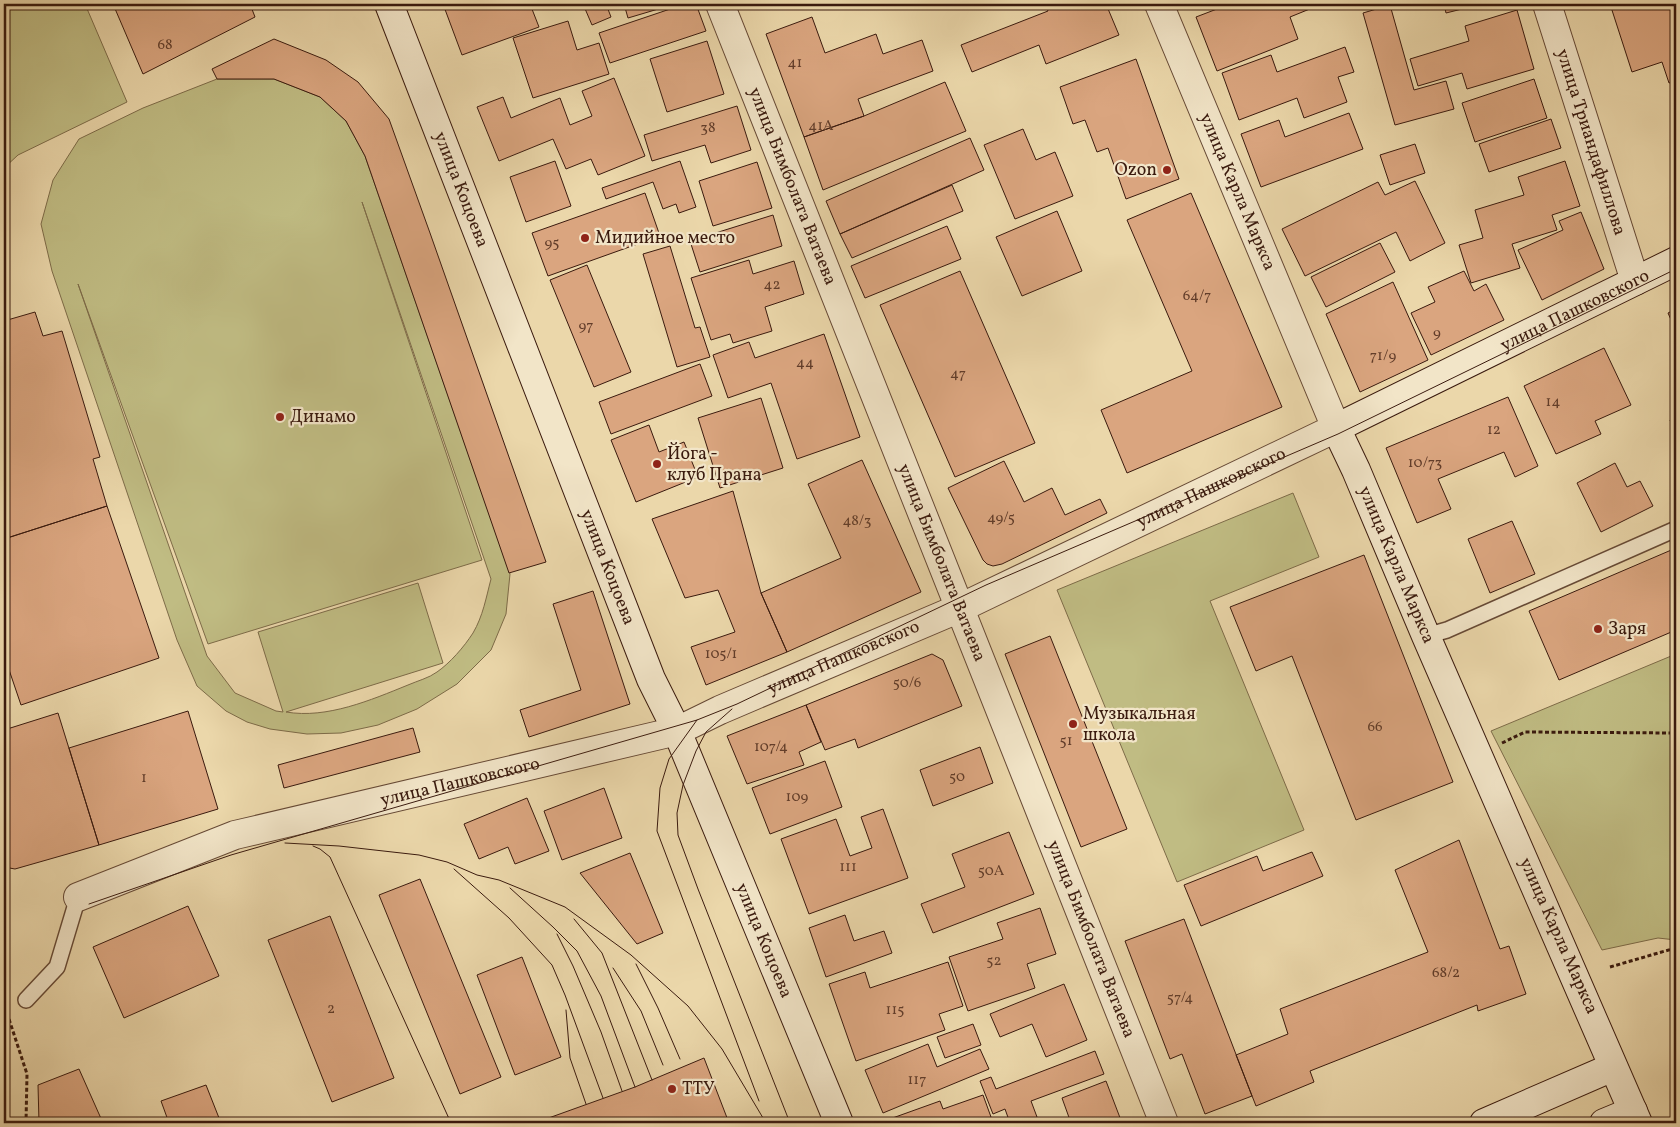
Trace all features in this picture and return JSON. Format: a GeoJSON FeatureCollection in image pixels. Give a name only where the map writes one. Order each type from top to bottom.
{"type":"FeatureCollection","features":[{"type":"Feature","properties":{"kind":"street","name":"улица Коцоева"},"geometry":{"type":"LineString","coordinates":[[390,4],[651,679],[677,731],[840,1123]]}},
{"type":"Feature","properties":{"kind":"street","name":"улица Бимболата Ватаева"},"geometry":{"type":"LineString","coordinates":[[720,4],[1164,1123]]}},
{"type":"Feature","properties":{"kind":"street","name":"улица Карла Маркса"},"geometry":{"type":"LineString","coordinates":[[1159,4],[1336,428],[1356,470],[1426,636],[1596,1023],[1635,1117]]}},
{"type":"Feature","properties":{"kind":"street","name":"улица Триандафиллова"},"geometry":{"type":"LineString","coordinates":[[1548,4],[1634,282]]}},
{"type":"Feature","properties":{"kind":"street","name":"улица Пашковского"},"geometry":{"type":"LineString","coordinates":[[78,896],[235,836],[677,731],[720,710],[960,608],[1336,428],[1676,261]]}},
{"type":"Feature","properties":{"kind":"street"},"geometry":{"type":"LineString","coordinates":[[1484,1123],[1613,1067]]}},
{"type":"Feature","properties":{"kind":"street"},"geometry":{"type":"LineString","coordinates":[[1604,1123],[1635,1117]]}},
{"type":"Feature","properties":{"kind":"lane"},"geometry":{"type":"LineString","coordinates":[[1426,636],[1447,630],[1676,529]]}},
{"type":"Feature","properties":{"kind":"lane","name":"улица Пашковского"},"geometry":{"type":"LineString","coordinates":[[26,1000],[57,967],[78,896]]}},
{"type":"Feature","properties":{"kind":"path"},"geometry":{"type":"LineString","coordinates":[[1494,746],[1525,732],[1676,734]]}},
{"type":"Feature","properties":{"kind":"path"},"geometry":{"type":"LineString","coordinates":[[1610,967],[1672,949],[1676,950]]}},
{"type":"Feature","properties":{"kind":"path"},"geometry":{"type":"LineString","coordinates":[[5,1004],[27,1074],[26,1123]]}},
{"type":"Feature","properties":{"kind":"path"},"geometry":{"type":"LineString","coordinates":[[1671,1120],[1674,1123]]}},
{"type":"Feature","properties":{"kind":"shaded area"},"geometry":{"type":"Polygon","coordinates":[[[4,4],[85,4],[127,102],[18,155],[4,168],[4,4]]]}},
{"type":"Feature","properties":{"kind":"shaded area","name":"Динамо"},"geometry":{"type":"Polygon","coordinates":[[[217,79],[274,79],[320,97],[346,121],[365,156],[510,574],[506,614],[491,650],[457,684],[417,709],[378,725],[341,733],[307,734],[270,729],[247,722],[226,711],[197,686],[177,640],[52,271],[41,224],[53,180],[79,139],[143,108],[217,79]],[[362,202],[482,560],[208,644],[78,284],[207,656],[235,693],[276,711],[283,712],[258,632],[418,583],[443,663],[286,712],[317,713],[349,707],[427,678],[452,659],[473,633],[482,613],[491,579],[362,202]]]}},
{"type":"Feature","properties":{"kind":"shaded area"},"geometry":{"type":"Polygon","coordinates":[[[1293,493],[1319,557],[1210,601],[1304,830],[1177,882],[1057,590],[1293,493]]]}},
{"type":"Feature","properties":{"kind":"shaded area"},"geometry":{"type":"Polygon","coordinates":[[[1676,654],[1676,940],[1658,938],[1602,950],[1491,731],[1676,654]]]}},
{"type":"Feature","properties":{"kind":"building"},"geometry":{"type":"Polygon","coordinates":[[[113,4],[250,4],[255,17],[143,74],[113,4]]]}},
{"type":"Feature","properties":{"kind":"building"},"geometry":{"type":"Polygon","coordinates":[[[443,4],[530,4],[539,27],[462,55],[443,4]]]}},
{"type":"Feature","properties":{"kind":"building"},"geometry":{"type":"Polygon","coordinates":[[[583,4],[606,4],[611,17],[592,25],[583,4]]]}},
{"type":"Feature","properties":{"kind":"building"},"geometry":{"type":"Polygon","coordinates":[[[624,4],[675,4],[628,18],[624,4]]]}},
{"type":"Feature","properties":{"kind":"building"},"geometry":{"type":"Polygon","coordinates":[[[685,4],[696,4],[706,31],[610,63],[599,33],[685,4]]]}},
{"type":"Feature","properties":{"kind":"building"},"geometry":{"type":"Polygon","coordinates":[[[1045,4],[1106,4],[1119,35],[1046,64],[1039,45],[972,72],[961,45],[1048,11],[1045,4]]]}},
{"type":"Feature","properties":{"kind":"building"},"geometry":{"type":"Polygon","coordinates":[[[1230,4],[1322,4],[1290,17],[1298,39],[1217,71],[1196,17],[1230,4]]]}},
{"type":"Feature","properties":{"kind":"building"},"geometry":{"type":"Polygon","coordinates":[[[1444,4],[1482,4],[1446,13],[1444,4]]]}},
{"type":"Feature","properties":{"kind":"building"},"geometry":{"type":"Polygon","coordinates":[[[1610,4],[1676,4],[1676,81],[1669,83],[1662,62],[1632,72],[1610,4]]]}},
{"type":"Feature","properties":{"kind":"building"},"geometry":{"type":"Polygon","coordinates":[[[1390,5],[1414,90],[1446,81],[1454,109],[1395,125],[1363,13],[1390,5]]]}},
{"type":"Feature","properties":{"kind":"building"},"geometry":{"type":"Polygon","coordinates":[[[1517,10],[1534,69],[1467,89],[1462,73],[1418,86],[1410,59],[1469,41],[1465,26],[1517,10]]]}},
{"type":"Feature","properties":{"kind":"building"},"geometry":{"type":"Polygon","coordinates":[[[812,17],[825,53],[876,34],[883,54],[922,40],[933,71],[858,99],[864,116],[804,137],[766,34],[812,17]]]}},
{"type":"Feature","properties":{"kind":"building"},"geometry":{"type":"Polygon","coordinates":[[[568,21],[577,50],[599,43],[609,74],[533,98],[513,38],[568,21]]]}},
{"type":"Feature","properties":{"kind":"building"},"geometry":{"type":"Polygon","coordinates":[[[274,39],[326,60],[358,82],[389,119],[546,562],[509,573],[365,156],[346,121],[320,97],[274,79],[217,79],[212,69],[274,39]]]}},
{"type":"Feature","properties":{"kind":"building"},"geometry":{"type":"Polygon","coordinates":[[[707,41],[724,94],[667,112],[650,59],[707,41]]]}},
{"type":"Feature","properties":{"kind":"building"},"geometry":{"type":"Polygon","coordinates":[[[1345,47],[1354,72],[1338,77],[1347,102],[1304,118],[1297,98],[1239,120],[1222,73],[1271,55],[1277,72],[1345,47]]]}},
{"type":"Feature","properties":{"kind":"building"},"geometry":{"type":"Polygon","coordinates":[[[1136,59],[1179,179],[1126,199],[1108,148],[1097,152],[1085,120],[1073,124],[1060,87],[1136,59]]]}},
{"type":"Feature","properties":{"kind":"building"},"geometry":{"type":"Polygon","coordinates":[[[614,78],[645,156],[598,175],[591,159],[566,169],[553,139],[499,161],[477,107],[503,97],[511,118],[560,98],[570,125],[592,116],[582,91],[614,78]]]}},
{"type":"Feature","properties":{"kind":"building"},"geometry":{"type":"Polygon","coordinates":[[[1534,79],[1547,118],[1475,142],[1462,103],[1534,79]]]}},
{"type":"Feature","properties":{"kind":"building"},"geometry":{"type":"Polygon","coordinates":[[[945,82],[966,131],[823,190],[804,137],[864,116],[945,82]]]}},
{"type":"Feature","properties":{"kind":"building"},"geometry":{"type":"Polygon","coordinates":[[[737,106],[751,150],[711,163],[705,145],[652,161],[644,135],[737,106]]]}},
{"type":"Feature","properties":{"kind":"building"},"geometry":{"type":"Polygon","coordinates":[[[1349,113],[1363,149],[1261,187],[1241,134],[1279,120],[1285,137],[1349,113]]]}},
{"type":"Feature","properties":{"kind":"building"},"geometry":{"type":"Polygon","coordinates":[[[1551,119],[1561,148],[1489,172],[1479,144],[1551,119]]]}},
{"type":"Feature","properties":{"kind":"building"},"geometry":{"type":"Polygon","coordinates":[[[1023,129],[1036,160],[1055,152],[1073,196],[1015,219],[984,145],[1023,129]]]}},
{"type":"Feature","properties":{"kind":"building"},"geometry":{"type":"Polygon","coordinates":[[[970,138],[984,170],[840,234],[826,201],[970,138]]]}},
{"type":"Feature","properties":{"kind":"building"},"geometry":{"type":"Polygon","coordinates":[[[1415,144],[1425,173],[1390,185],[1380,155],[1415,144]]]}},
{"type":"Feature","properties":{"kind":"building"},"geometry":{"type":"Polygon","coordinates":[[[555,161],[571,206],[526,222],[510,177],[555,161]]]}},
{"type":"Feature","properties":{"kind":"building"},"geometry":{"type":"Polygon","coordinates":[[[680,161],[696,207],[679,213],[676,204],[663,209],[653,182],[606,199],[602,188],[680,161]]]}},
{"type":"Feature","properties":{"kind":"building"},"geometry":{"type":"Polygon","coordinates":[[[1565,161],[1580,206],[1552,215],[1557,230],[1512,244],[1520,268],[1471,283],[1459,245],[1483,238],[1475,210],[1524,195],[1518,177],[1565,161]]]}},
{"type":"Feature","properties":{"kind":"building"},"geometry":{"type":"Polygon","coordinates":[[[757,162],[772,208],[713,226],[699,181],[757,162]]]}},
{"type":"Feature","properties":{"kind":"building"},"geometry":{"type":"Polygon","coordinates":[[[1415,181],[1445,243],[1410,261],[1396,232],[1305,276],[1282,229],[1378,182],[1385,195],[1415,181]]]}},
{"type":"Feature","properties":{"kind":"building"},"geometry":{"type":"Polygon","coordinates":[[[952,185],[963,211],[852,258],[840,234],[952,185]]]}},
{"type":"Feature","properties":{"kind":"building"},"geometry":{"type":"Polygon","coordinates":[[[645,193],[660,236],[548,276],[532,233],[645,193]]]}},
{"type":"Feature","properties":{"kind":"building"},"geometry":{"type":"Polygon","coordinates":[[[1191,193],[1282,407],[1127,473],[1101,410],[1192,371],[1127,220],[1191,193]]]}},
{"type":"Feature","properties":{"kind":"building"},"geometry":{"type":"Polygon","coordinates":[[[1057,211],[1082,271],[1022,296],[996,237],[1057,211]]]}},
{"type":"Feature","properties":{"kind":"building"},"geometry":{"type":"Polygon","coordinates":[[[1581,212],[1604,269],[1542,300],[1518,250],[1563,230],[1559,221],[1581,212]]]}},
{"type":"Feature","properties":{"kind":"building"},"geometry":{"type":"Polygon","coordinates":[[[773,215],[782,246],[700,272],[690,241],[773,215]]]}},
{"type":"Feature","properties":{"kind":"building"},"geometry":{"type":"Polygon","coordinates":[[[947,226],[961,259],[865,298],[851,266],[947,226]]]}},
{"type":"Feature","properties":{"kind":"building"},"geometry":{"type":"Polygon","coordinates":[[[1380,243],[1395,272],[1326,307],[1311,277],[1380,243]]]}},
{"type":"Feature","properties":{"kind":"building"},"geometry":{"type":"Polygon","coordinates":[[[670,246],[695,328],[700,327],[710,357],[677,367],[643,254],[670,246]]]}},
{"type":"Feature","properties":{"kind":"building"},"geometry":{"type":"Polygon","coordinates":[[[749,260],[753,274],[794,261],[804,294],[765,307],[772,331],[733,343],[730,334],[711,340],[691,278],[749,260]]]}},
{"type":"Feature","properties":{"kind":"building"},"geometry":{"type":"Polygon","coordinates":[[[587,265],[631,372],[594,387],[550,280],[587,265]]]}},
{"type":"Feature","properties":{"kind":"building"},"geometry":{"type":"Polygon","coordinates":[[[960,271],[1035,443],[955,477],[880,305],[960,271]]]}},
{"type":"Feature","properties":{"kind":"building"},"geometry":{"type":"Polygon","coordinates":[[[1464,271],[1474,291],[1486,284],[1504,320],[1431,355],[1411,313],[1435,302],[1428,287],[1464,271]]]}},
{"type":"Feature","properties":{"kind":"building"},"geometry":{"type":"Polygon","coordinates":[[[1393,282],[1428,360],[1360,392],[1326,314],[1393,282]]]}},
{"type":"Feature","properties":{"kind":"building"},"geometry":{"type":"Polygon","coordinates":[[[1676,309],[1676,331],[1668,313],[1676,309]]]}},
{"type":"Feature","properties":{"kind":"building"},"geometry":{"type":"Polygon","coordinates":[[[35,312],[43,336],[62,331],[100,457],[93,459],[107,506],[4,539],[4,321],[35,312]]]}},
{"type":"Feature","properties":{"kind":"building"},"geometry":{"type":"Polygon","coordinates":[[[824,334],[860,437],[797,459],[771,383],[728,398],[713,355],[749,342],[755,358],[824,334]]]}},
{"type":"Feature","properties":{"kind":"building"},"geometry":{"type":"Polygon","coordinates":[[[1604,348],[1631,405],[1595,421],[1601,434],[1556,454],[1524,386],[1604,348]]]}},
{"type":"Feature","properties":{"kind":"building"},"geometry":{"type":"Polygon","coordinates":[[[700,364],[712,396],[611,434],[599,402],[700,364]]]}},
{"type":"Feature","properties":{"kind":"building"},"geometry":{"type":"Polygon","coordinates":[[[1508,397],[1538,466],[1515,477],[1504,452],[1438,479],[1451,509],[1417,523],[1386,448],[1508,397]]]}},
{"type":"Feature","properties":{"kind":"building"},"geometry":{"type":"Polygon","coordinates":[[[761,398],[783,468],[720,488],[698,418],[761,398]]]}},
{"type":"Feature","properties":{"kind":"building"},"geometry":{"type":"Polygon","coordinates":[[[1676,417],[1676,435],[1670,420],[1676,417]]]}},
{"type":"Feature","properties":{"kind":"building","name":"Йога - клуб Прана"},"geometry":{"type":"Polygon","coordinates":[[[649,425],[659,452],[684,442],[698,477],[636,502],[611,440],[649,425]]]}},
{"type":"Feature","properties":{"kind":"building"},"geometry":{"type":"Polygon","coordinates":[[[862,460],[921,592],[787,652],[761,593],[841,558],[808,484],[862,460]]]}},
{"type":"Feature","properties":{"kind":"building"},"geometry":{"type":"Polygon","coordinates":[[[1004,461],[1024,502],[1052,488],[1065,515],[1100,499],[1107,513],[1002,564],[993,566],[987,564],[983,560],[948,488],[1004,461]]]}},
{"type":"Feature","properties":{"kind":"building"},"geometry":{"type":"Polygon","coordinates":[[[1615,463],[1627,487],[1640,481],[1653,506],[1601,532],[1577,483],[1615,463]]]}},
{"type":"Feature","properties":{"kind":"building"},"geometry":{"type":"Polygon","coordinates":[[[733,491],[761,593],[787,652],[706,685],[691,647],[735,632],[718,590],[685,598],[652,519],[733,491]]]}},
{"type":"Feature","properties":{"kind":"building"},"geometry":{"type":"Polygon","coordinates":[[[107,506],[159,658],[21,705],[4,655],[4,539],[107,506]]]}},
{"type":"Feature","properties":{"kind":"building"},"geometry":{"type":"Polygon","coordinates":[[[1512,521],[1535,574],[1490,593],[1468,539],[1512,521]]]}},
{"type":"Feature","properties":{"kind":"building"},"geometry":{"type":"Polygon","coordinates":[[[1676,548],[1676,630],[1559,680],[1529,611],[1676,548]]]}},
{"type":"Feature","properties":{"kind":"building"},"geometry":{"type":"Polygon","coordinates":[[[1364,555],[1453,782],[1356,820],[1292,656],[1256,671],[1230,607],[1364,555]]]}},
{"type":"Feature","properties":{"kind":"building"},"geometry":{"type":"Polygon","coordinates":[[[593,591],[630,704],[529,737],[520,710],[581,690],[553,604],[593,591]]]}},
{"type":"Feature","properties":{"kind":"building"},"geometry":{"type":"Polygon","coordinates":[[[1050,636],[1127,829],[1081,847],[1005,654],[1050,636]]]}},
{"type":"Feature","properties":{"kind":"building"},"geometry":{"type":"Polygon","coordinates":[[[932,654],[943,660],[962,706],[858,748],[855,739],[825,750],[806,705],[932,654]]]}},
{"type":"Feature","properties":{"kind":"building"},"geometry":{"type":"Polygon","coordinates":[[[806,705],[821,742],[799,752],[804,765],[747,784],[727,736],[806,705]]]}},
{"type":"Feature","properties":{"kind":"building"},"geometry":{"type":"Polygon","coordinates":[[[188,711],[218,809],[99,845],[69,748],[188,711]]]}},
{"type":"Feature","properties":{"kind":"building"},"geometry":{"type":"Polygon","coordinates":[[[58,713],[99,845],[15,869],[4,867],[4,730],[58,713]]]}},
{"type":"Feature","properties":{"kind":"building"},"geometry":{"type":"Polygon","coordinates":[[[413,728],[420,752],[284,788],[278,765],[413,728]]]}},
{"type":"Feature","properties":{"kind":"building"},"geometry":{"type":"Polygon","coordinates":[[[980,747],[993,783],[933,806],[920,770],[980,747]]]}},
{"type":"Feature","properties":{"kind":"building"},"geometry":{"type":"Polygon","coordinates":[[[825,761],[842,807],[770,834],[752,788],[825,761]]]}},
{"type":"Feature","properties":{"kind":"building"},"geometry":{"type":"Polygon","coordinates":[[[604,788],[622,838],[562,860],[544,811],[604,788]]]}},
{"type":"Feature","properties":{"kind":"building"},"geometry":{"type":"Polygon","coordinates":[[[527,798],[549,851],[515,864],[508,847],[479,859],[464,824],[527,798]]]}},
{"type":"Feature","properties":{"kind":"building"},"geometry":{"type":"Polygon","coordinates":[[[883,809],[908,878],[809,914],[781,839],[836,819],[850,856],[872,848],[861,817],[883,809]]]}},
{"type":"Feature","properties":{"kind":"building"},"geometry":{"type":"Polygon","coordinates":[[[1009,832],[1034,894],[933,933],[921,904],[965,887],[952,854],[1009,832]]]}},
{"type":"Feature","properties":{"kind":"building"},"geometry":{"type":"Polygon","coordinates":[[[1459,840],[1500,949],[1509,946],[1526,994],[1478,1011],[1477,1005],[1310,1071],[1314,1082],[1256,1106],[1236,1055],[1288,1034],[1280,1009],[1428,952],[1395,870],[1459,840]]]}},
{"type":"Feature","properties":{"kind":"building"},"geometry":{"type":"Polygon","coordinates":[[[1312,852],[1323,876],[1201,926],[1184,885],[1257,856],[1263,871],[1312,852]]]}},
{"type":"Feature","properties":{"kind":"building"},"geometry":{"type":"Polygon","coordinates":[[[630,853],[663,933],[637,944],[580,873],[630,853]]]}},
{"type":"Feature","properties":{"kind":"building"},"geometry":{"type":"Polygon","coordinates":[[[420,879],[501,1077],[460,1094],[379,895],[420,879]]]}},
{"type":"Feature","properties":{"kind":"building"},"geometry":{"type":"Polygon","coordinates":[[[188,906],[219,976],[124,1018],[93,947],[188,906]]]}},
{"type":"Feature","properties":{"kind":"building"},"geometry":{"type":"Polygon","coordinates":[[[1040,908],[1056,954],[1027,964],[1035,988],[968,1011],[949,957],[1003,939],[997,923],[1040,908]]]}},
{"type":"Feature","properties":{"kind":"building"},"geometry":{"type":"Polygon","coordinates":[[[845,915],[854,941],[884,931],[892,953],[826,977],[809,928],[845,915]]]}},
{"type":"Feature","properties":{"kind":"building"},"geometry":{"type":"Polygon","coordinates":[[[330,916],[394,1078],[332,1102],[268,940],[330,916]]]}},
{"type":"Feature","properties":{"kind":"building"},"geometry":{"type":"Polygon","coordinates":[[[1184,919],[1252,1096],[1205,1114],[1182,1054],[1170,1059],[1125,941],[1184,919]]]}},
{"type":"Feature","properties":{"kind":"building"},"geometry":{"type":"Polygon","coordinates":[[[522,957],[561,1057],[515,1075],[477,975],[522,957]]]}},
{"type":"Feature","properties":{"kind":"building"},"geometry":{"type":"Polygon","coordinates":[[[948,962],[963,1006],[939,1014],[945,1030],[856,1061],[829,984],[865,972],[870,988],[948,962]]]}},
{"type":"Feature","properties":{"kind":"building"},"geometry":{"type":"Polygon","coordinates":[[[1064,984],[1087,1040],[1046,1057],[1032,1024],[1000,1037],[990,1014],[1064,984]]]}},
{"type":"Feature","properties":{"kind":"building"},"geometry":{"type":"Polygon","coordinates":[[[973,1024],[981,1045],[945,1058],[937,1037],[973,1024]]]}},
{"type":"Feature","properties":{"kind":"building"},"geometry":{"type":"Polygon","coordinates":[[[928,1044],[937,1067],[980,1049],[989,1069],[883,1113],[865,1070],[928,1044]]]}},
{"type":"Feature","properties":{"kind":"building"},"geometry":{"type":"Polygon","coordinates":[[[1095,1051],[1104,1074],[1031,1101],[1037,1117],[1022,1123],[1010,1123],[1005,1109],[993,1114],[980,1081],[991,1077],[996,1089],[1095,1051]]]}},
{"type":"Feature","properties":{"kind":"building","name":"ТТУ"},"geometry":{"type":"Polygon","coordinates":[[[704,1058],[729,1123],[544,1123],[543,1120],[635,1087],[704,1058]]]}},
{"type":"Feature","properties":{"kind":"building"},"geometry":{"type":"Polygon","coordinates":[[[79,1069],[103,1123],[39,1123],[38,1085],[79,1069]]]}},
{"type":"Feature","properties":{"kind":"building"},"geometry":{"type":"Polygon","coordinates":[[[1106,1081],[1122,1123],[1071,1123],[1062,1098],[1106,1081]]]}},
{"type":"Feature","properties":{"kind":"building"},"geometry":{"type":"Polygon","coordinates":[[[206,1085],[221,1123],[169,1123],[161,1101],[206,1085]]]}},
{"type":"Feature","properties":{"kind":"building"},"geometry":{"type":"Polygon","coordinates":[[[983,1095],[991,1117],[973,1123],[888,1123],[887,1120],[940,1101],[943,1109],[983,1095]]]}},
{"type":"Feature","properties":{"kind":"tram line"},"geometry":{"type":"LineString","coordinates":[[89,904],[231,855],[697,720],[737,704],[986,585],[1338,434],[1676,269]]}},
{"type":"Feature","properties":{"kind":"tram line"},"geometry":{"type":"LineString","coordinates":[[732,709],[706,732],[696,751],[683,785],[677,813],[678,835],[790,1123]]}},
{"type":"Feature","properties":{"kind":"tram line"},"geometry":{"type":"LineString","coordinates":[[697,720],[669,759],[660,788],[657,831],[759,1101]]}},
{"type":"Feature","properties":{"kind":"tram line"},"geometry":{"type":"LineString","coordinates":[[285,843],[339,846],[419,855],[447,862],[477,875],[499,880],[565,907],[631,955],[688,1006],[722,1049],[766,1123]]}},
{"type":"Feature","properties":{"kind":"tram line"},"geometry":{"type":"LineString","coordinates":[[313,846],[330,857],[451,1123]]}},
{"type":"Feature","properties":{"kind":"tram line"},"geometry":{"type":"LineString","coordinates":[[454,869],[509,918],[552,965],[603,1098]]}},
{"type":"Feature","properties":{"kind":"tram line"},"geometry":{"type":"LineString","coordinates":[[510,888],[577,951],[601,996],[635,1087]]}},
{"type":"Feature","properties":{"kind":"tram line"},"geometry":{"type":"LineString","coordinates":[[574,919],[602,953],[652,1080]]}},
{"type":"Feature","properties":{"kind":"tram line"},"geometry":{"type":"LineString","coordinates":[[557,934],[601,1032],[622,1091]]}},
{"type":"Feature","properties":{"kind":"tram line"},"geometry":{"type":"LineString","coordinates":[[636,964],[680,1059]]}},
{"type":"Feature","properties":{"kind":"tram line"},"geometry":{"type":"LineString","coordinates":[[613,968],[641,1011],[663,1065]]}},
{"type":"Feature","properties":{"kind":"tram line"},"geometry":{"type":"LineString","coordinates":[[566,1010],[570,1058],[586,1104]]}},
{"type":"Feature","properties":{"kind":"place","name":"Ozon"},"geometry":{"type":"Point","coordinates":[1167,170]}},
{"type":"Feature","properties":{"kind":"place","name":"Мидийное место"},"geometry":{"type":"Point","coordinates":[585,238]}},
{"type":"Feature","properties":{"kind":"place","name":"Динамо"},"geometry":{"type":"Point","coordinates":[280,417]}},
{"type":"Feature","properties":{"kind":"place","name":"Йога - клуб Прана"},"geometry":{"type":"Point","coordinates":[657,464]}},
{"type":"Feature","properties":{"kind":"place","name":"Заря"},"geometry":{"type":"Point","coordinates":[1598,629]}},
{"type":"Feature","properties":{"kind":"place","name":"Музыкальная школа"},"geometry":{"type":"Point","coordinates":[1073,724]}},
{"type":"Feature","properties":{"kind":"place","name":"ТТУ"},"geometry":{"type":"Point","coordinates":[672,1089]}}]}
